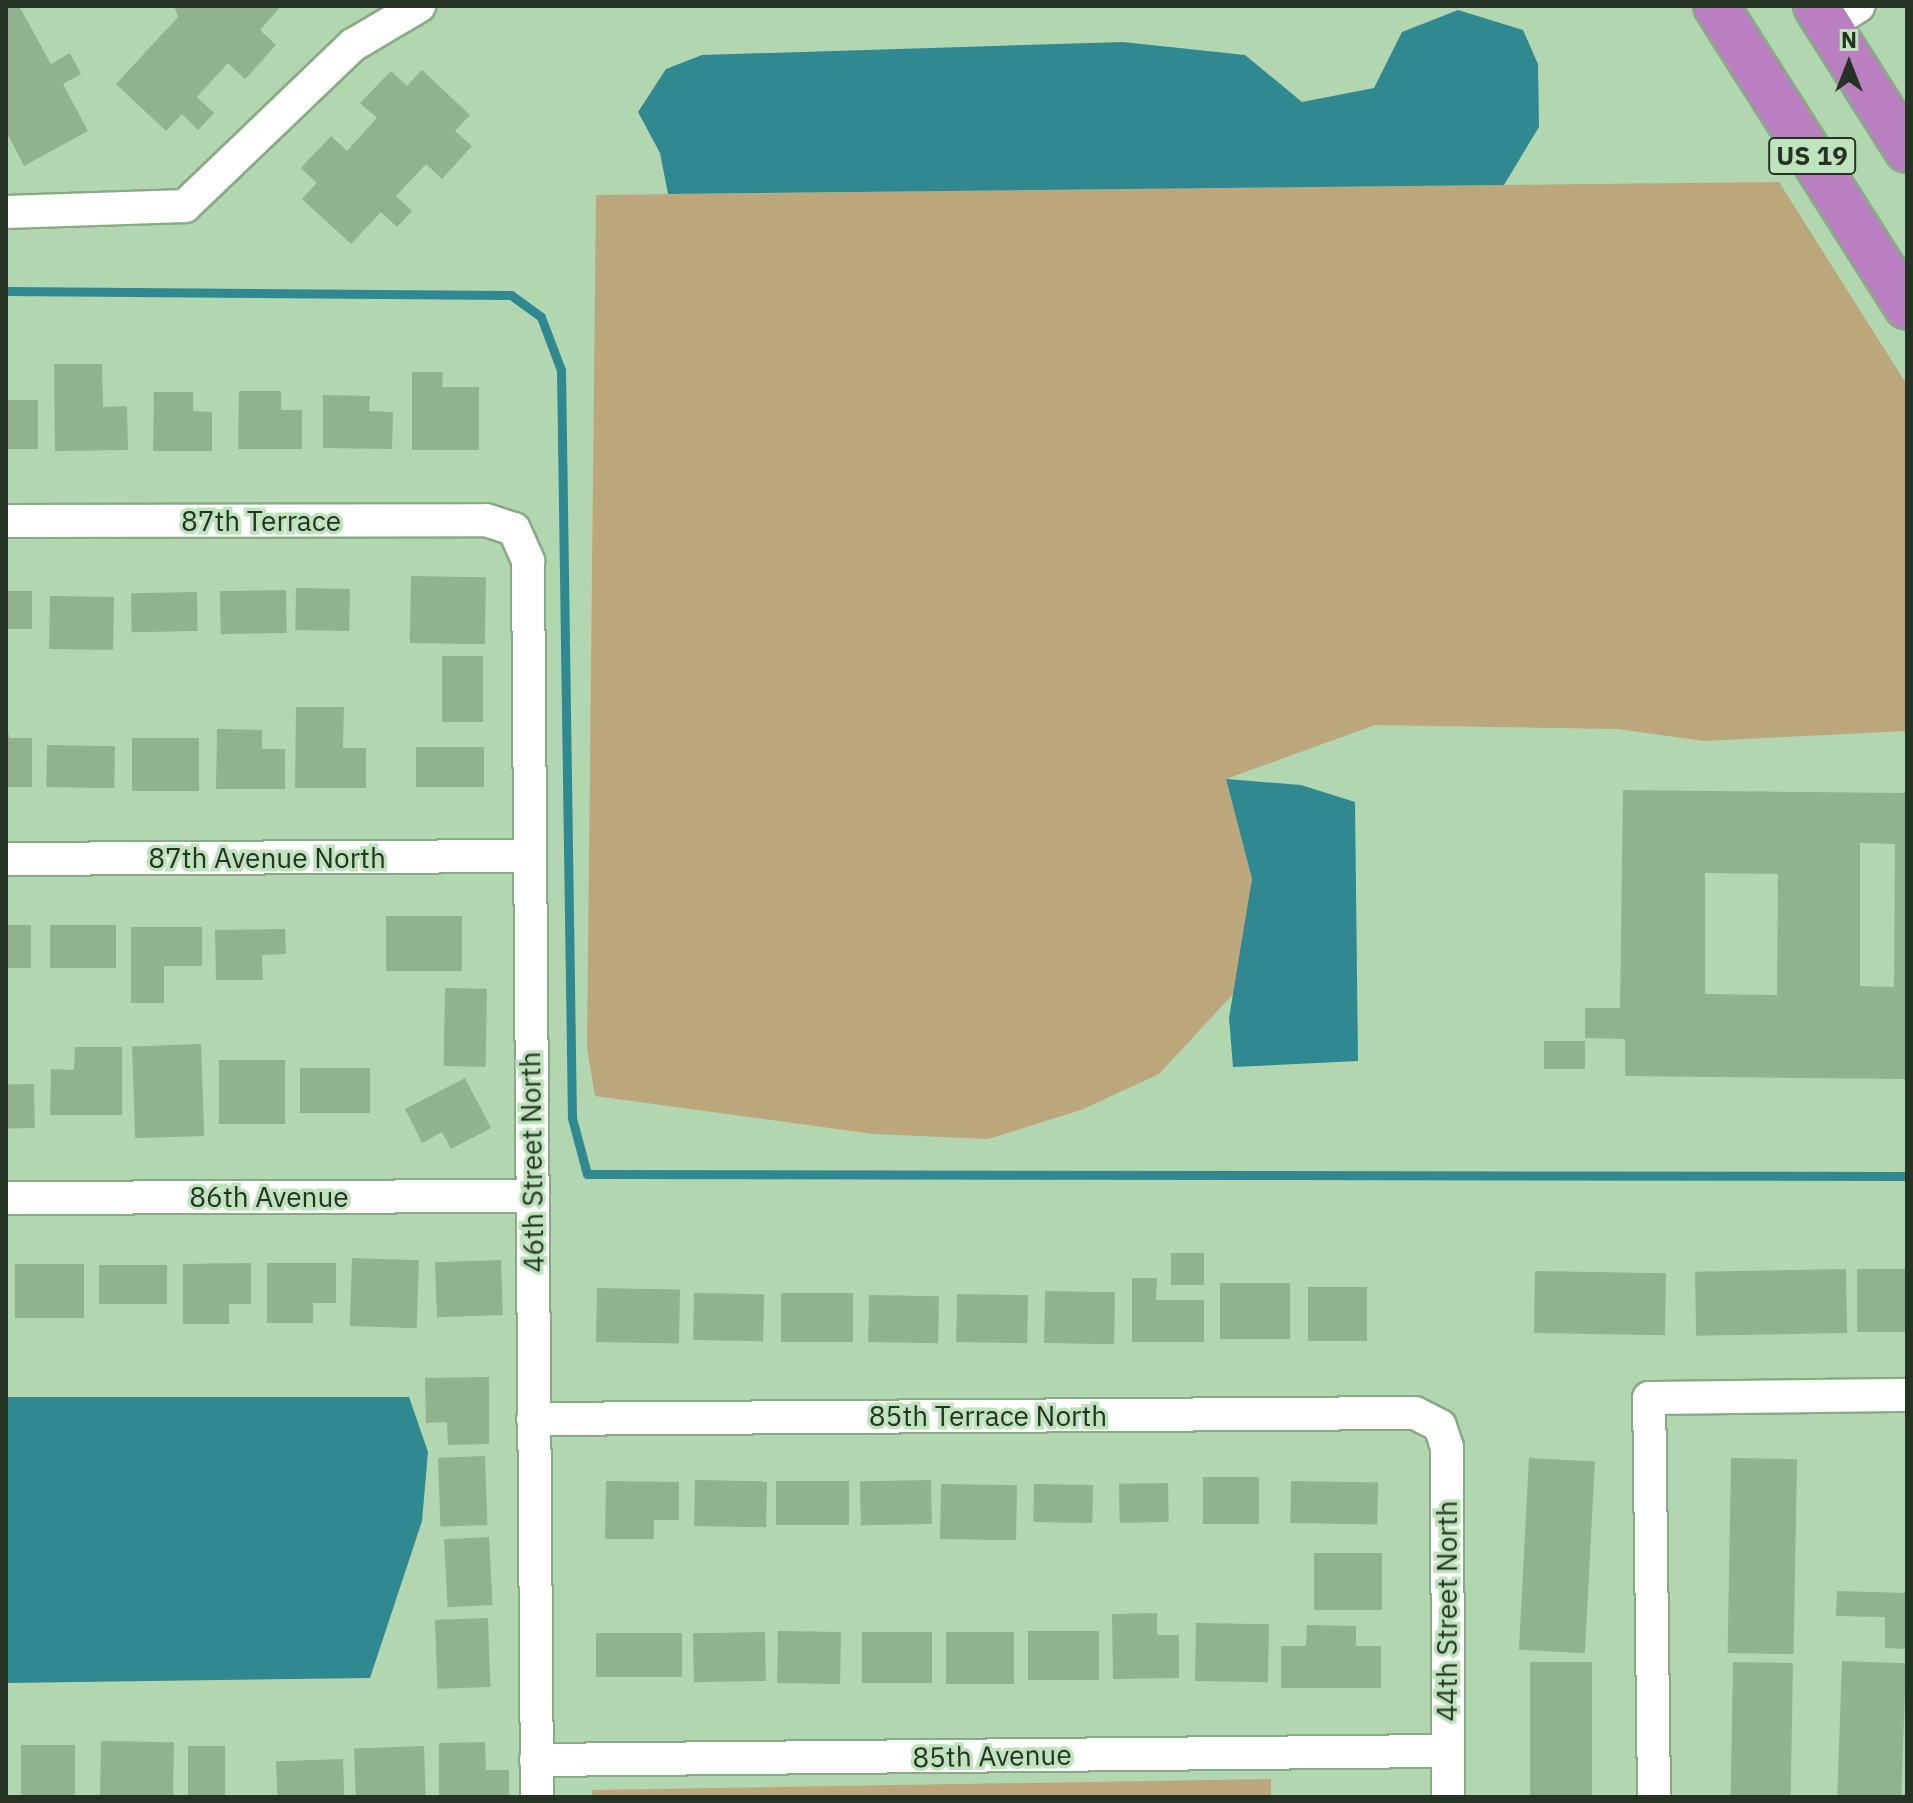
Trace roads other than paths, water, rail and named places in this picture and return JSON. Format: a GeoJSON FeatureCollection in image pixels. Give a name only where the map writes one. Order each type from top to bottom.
{"type":"FeatureCollection","features":[{"type":"Feature","properties":{"kind":"highway","name":"US 19"},"geometry":{"type":"LineString","coordinates":[[1716,6],[1907,307]]}},
{"type":"Feature","properties":{"kind":"highway"},"geometry":{"type":"LineString","coordinates":[[1783,6],[1801,34],[1894,123]]}},
{"type":"Feature","properties":{"kind":"highway"},"geometry":{"type":"LineString","coordinates":[[1834,12],[1894,123]]}},
{"type":"Feature","properties":{"kind":"highway"},"geometry":{"type":"LineString","coordinates":[[1840,200],[1907,272]]}},
{"type":"Feature","properties":{"kind":"street"},"geometry":{"type":"LineString","coordinates":[[6,212],[185,206],[353,45],[419,6]]}},
{"type":"Feature","properties":{"kind":"street","name":"87th Terrace"},"geometry":{"type":"LineString","coordinates":[[6,521],[486,520],[514,529]]}},
{"type":"Feature","properties":{"kind":"street","name":"46th Street North"},"geometry":{"type":"LineString","coordinates":[[514,529],[528,561],[537,1797]]}},
{"type":"Feature","properties":{"kind":"street","name":"87th Avenue North"},"geometry":{"type":"LineString","coordinates":[[6,859],[528,856]]}},
{"type":"Feature","properties":{"kind":"street","name":"86th Avenue"},"geometry":{"type":"LineString","coordinates":[[6,1198],[533,1196]]}},
{"type":"Feature","properties":{"kind":"street"},"geometry":{"type":"LineString","coordinates":[[1654,1797],[1649,1398],[1907,1395]]}},
{"type":"Feature","properties":{"kind":"street","name":"85th Terrace North"},"geometry":{"type":"LineString","coordinates":[[533,1419],[1415,1413],[1440,1426]]}},
{"type":"Feature","properties":{"kind":"street","name":"44th Street North"},"geometry":{"type":"LineString","coordinates":[[1440,1426],[1447,1447],[1448,1797]]}},
{"type":"Feature","properties":{"kind":"street","name":"85th Avenue"},"geometry":{"type":"LineString","coordinates":[[536,1760],[1447,1751]]}},
{"type":"Feature","properties":{"kind":"water"},"geometry":{"type":"Polygon","coordinates":[[[1458,10],[1523,30],[1538,64],[1539,127],[1504,185],[668,194],[660,153],[638,112],[666,69],[702,55],[1123,42],[1245,55],[1302,102],[1374,88],[1402,32],[1458,10]]]}},
{"type":"Feature","properties":{"kind":"water"},"geometry":{"type":"Polygon","coordinates":[[[1226,779],[1301,785],[1355,802],[1358,1061],[1233,1067],[1229,1018],[1252,879],[1226,779]]]}},
{"type":"Feature","properties":{"kind":"water"},"geometry":{"type":"Polygon","coordinates":[[[6,1397],[409,1397],[428,1452],[422,1521],[370,1678],[6,1683],[6,1397]]]}},
{"type":"Feature","properties":{"kind":"waterway"},"geometry":{"type":"LineString","coordinates":[[6,291],[511,295],[541,317],[561,370],[572,1118],[587,1174],[1907,1176]]}}]}
